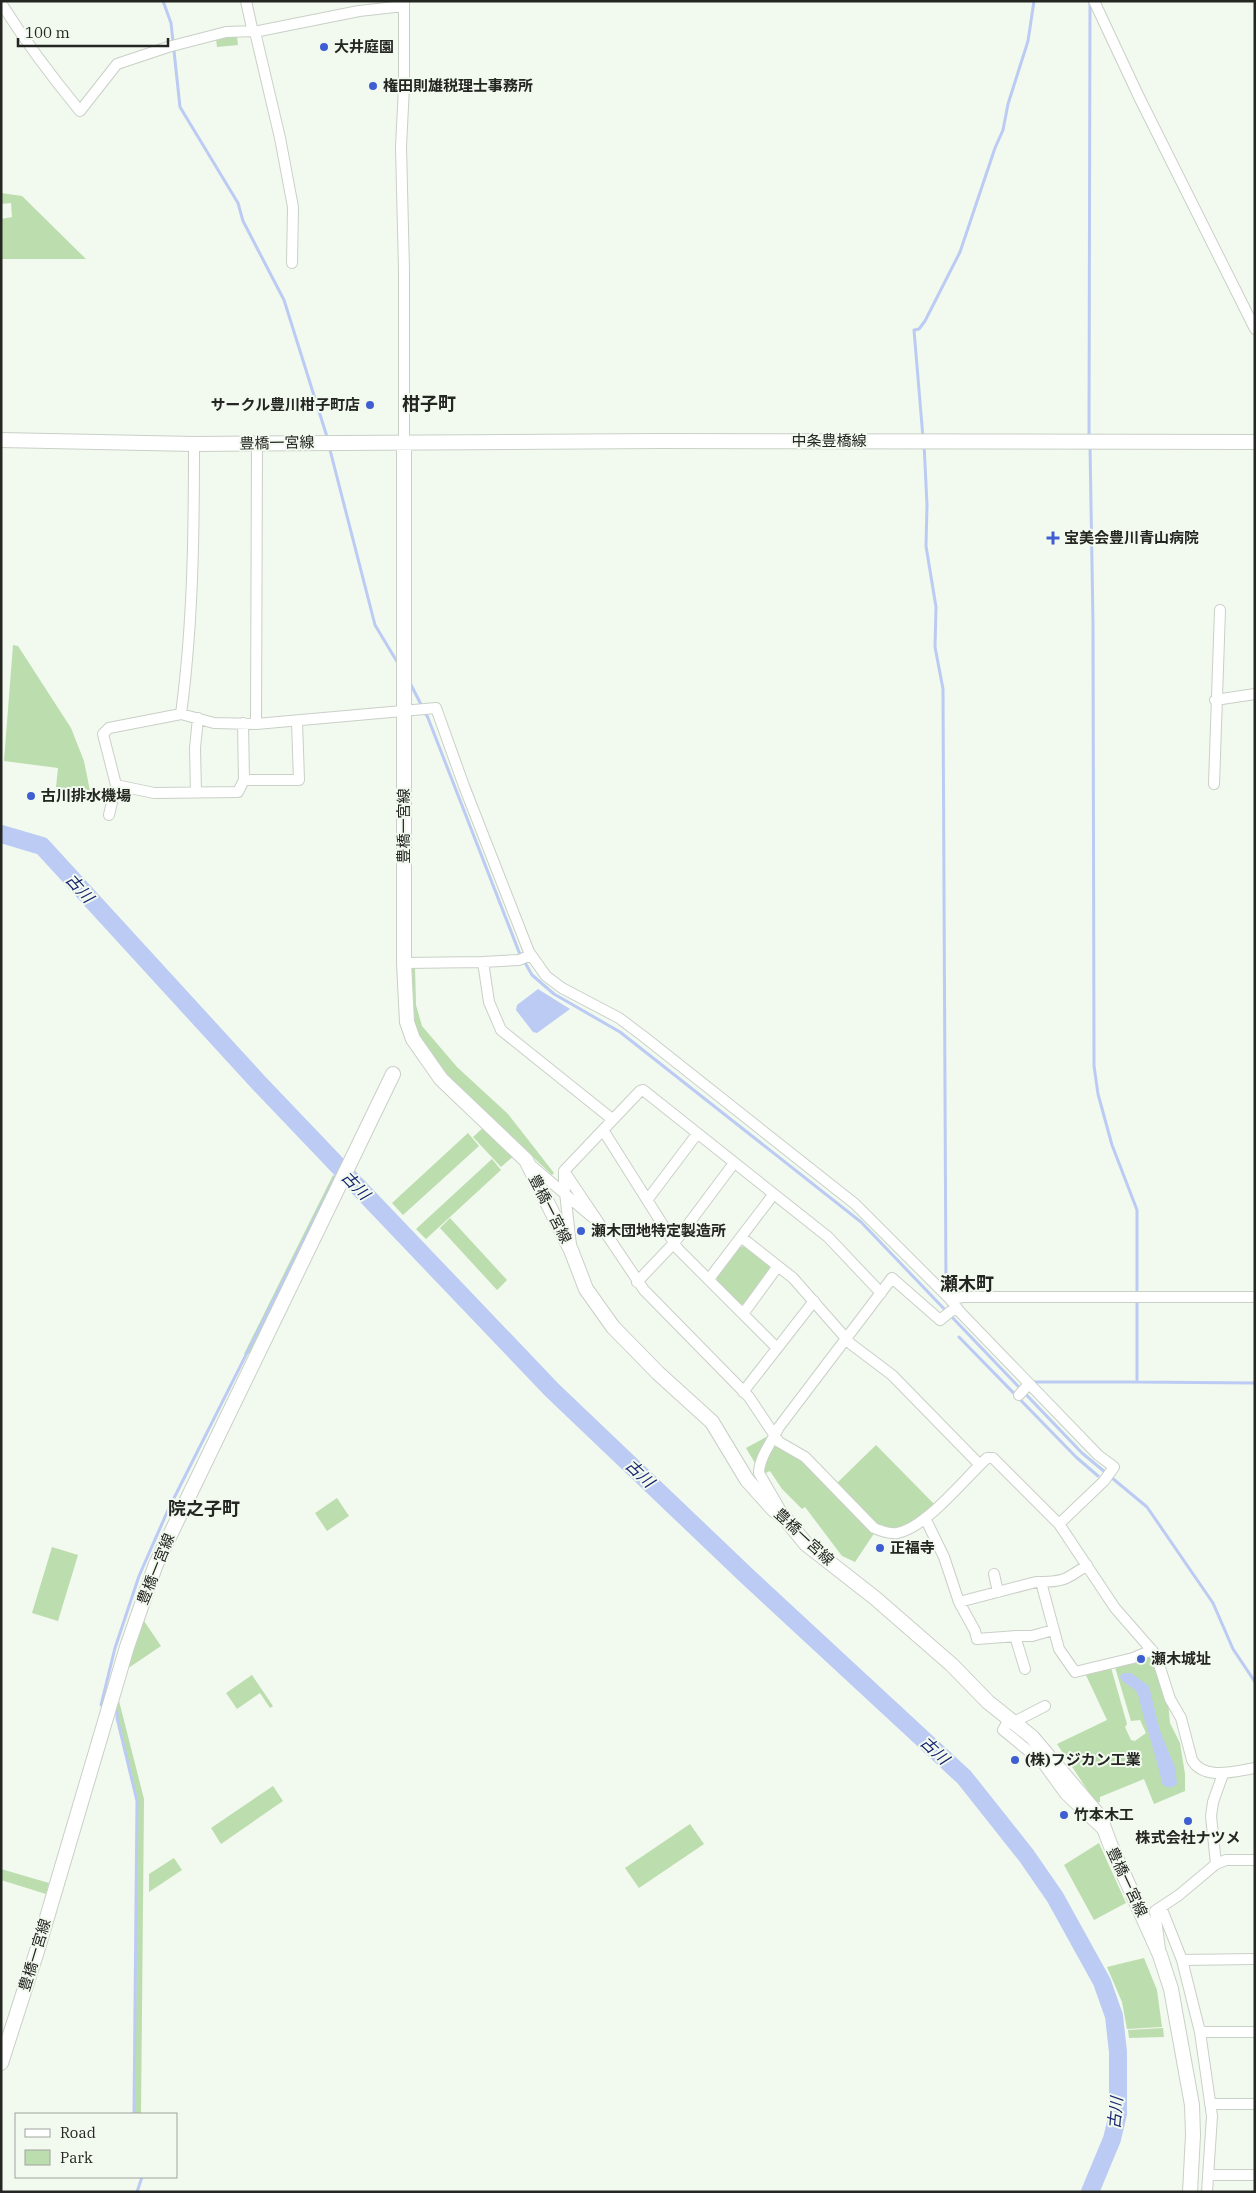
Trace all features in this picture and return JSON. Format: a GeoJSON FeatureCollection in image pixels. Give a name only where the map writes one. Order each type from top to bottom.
{"type":"FeatureCollection","features":[{"type":"Feature","properties":{"kind":"main road","name":"豊橋一宮線"},"geometry":{"type":"LineString","coordinates":[[1,440],[194,444],[404,443],[405,622],[403,672],[410,710],[404,963],[407,1022],[413,1039],[441,1079],[526,1160],[571,1250],[586,1289],[613,1327],[658,1373],[712,1422],[747,1480],[774,1510],[784,1517],[806,1544],[875,1598],[952,1665],[988,1702],[1038,1742],[1096,1811],[1160,1955],[1178,2022],[1192,2105],[1193,2135],[1190,2192]]}},
{"type":"Feature","properties":{"kind":"main road","name":"中条豊橋線"},"geometry":{"type":"LineString","coordinates":[[404,443],[1255,442]]}},
{"type":"Feature","properties":{"kind":"main road","name":"豊橋一宮線"},"geometry":{"type":"LineString","coordinates":[[1,2063],[38,1948],[127,1647],[156,1564],[181,1508],[347,1172],[393,1074]]}},
{"type":"Feature","properties":{"kind":"street"},"geometry":{"type":"LineString","coordinates":[[246,1],[280,138],[293,207],[292,263]]}},
{"type":"Feature","properties":{"kind":"street"},"geometry":{"type":"LineString","coordinates":[[1,3],[47,71],[80,111],[117,64],[226,32],[254,31],[404,4],[404,86],[401,148],[404,270],[404,443]]}},
{"type":"Feature","properties":{"kind":"street"},"geometry":{"type":"LineString","coordinates":[[1095,4],[1139,97],[1255,329]]}},
{"type":"Feature","properties":{"kind":"street"},"geometry":{"type":"LineString","coordinates":[[256,724],[257,443]]}},
{"type":"Feature","properties":{"kind":"street"},"geometry":{"type":"LineString","coordinates":[[181,714],[188,657],[194,563],[194,444]]}},
{"type":"Feature","properties":{"kind":"street"},"geometry":{"type":"LineString","coordinates":[[1214,784],[1215,700],[1220,610]]}},
{"type":"Feature","properties":{"kind":"street"},"geometry":{"type":"LineString","coordinates":[[1215,700],[1255,694]]}},
{"type":"Feature","properties":{"kind":"street"},"geometry":{"type":"LineString","coordinates":[[109,816],[116,785],[103,734],[109,728],[181,714],[214,723],[256,724],[297,722],[436,708],[526,957],[562,988],[619,1018],[855,1204],[1028,1385],[1098,1455],[1114,1467],[1104,1481],[1059,1524]]}},
{"type":"Feature","properties":{"kind":"street"},"geometry":{"type":"LineString","coordinates":[[196,792],[195,748],[198,718]]}},
{"type":"Feature","properties":{"kind":"street"},"geometry":{"type":"LineString","coordinates":[[244,780],[299,780],[297,722]]}},
{"type":"Feature","properties":{"kind":"street"},"geometry":{"type":"LineString","coordinates":[[116,785],[154,793],[238,792],[244,780],[243,724]]}},
{"type":"Feature","properties":{"kind":"street"},"geometry":{"type":"LineString","coordinates":[[404,963],[483,962],[526,957]]}},
{"type":"Feature","properties":{"kind":"street"},"geometry":{"type":"LineString","coordinates":[[483,962],[489,1002],[501,1030],[612,1120]]}},
{"type":"Feature","properties":{"kind":"street"},"geometry":{"type":"LineString","coordinates":[[571,1250],[564,1171],[642,1090],[828,1237],[881,1293]]}},
{"type":"Feature","properties":{"kind":"street"},"geometry":{"type":"LineString","coordinates":[[603,1130],[678,1249],[777,1348]]}},
{"type":"Feature","properties":{"kind":"street"},"geometry":{"type":"LineString","coordinates":[[648,1199],[697,1134]]}},
{"type":"Feature","properties":{"kind":"street"},"geometry":{"type":"LineString","coordinates":[[526,1160],[566,1196],[598,1221]]}},
{"type":"Feature","properties":{"kind":"street"},"geometry":{"type":"LineString","coordinates":[[637,1282],[675,1242],[734,1164]]}},
{"type":"Feature","properties":{"kind":"street"},"geometry":{"type":"LineString","coordinates":[[564,1171],[637,1282],[743,1392],[778,1442],[805,1457],[874,1528],[888,1532],[898,1532],[925,1518],[980,1465],[990,1457],[996,1460],[1059,1524],[1115,1608],[1152,1650],[1160,1665],[1170,1698],[1181,1718],[1192,1760],[1200,1769],[1223,1774],[1255,1768]]}},
{"type":"Feature","properties":{"kind":"street"},"geometry":{"type":"LineString","coordinates":[[709,1279],[773,1195]]}},
{"type":"Feature","properties":{"kind":"street"},"geometry":{"type":"LineString","coordinates":[[741,1237],[793,1278],[851,1344],[892,1375],[980,1465]]}},
{"type":"Feature","properties":{"kind":"street"},"geometry":{"type":"LineString","coordinates":[[743,1314],[778,1266]]}},
{"type":"Feature","properties":{"kind":"street"},"geometry":{"type":"LineString","coordinates":[[784,1517],[760,1473],[759,1467],[779,1427],[895,1274],[942,1320],[949,1304],[962,1297],[1255,1297]]}},
{"type":"Feature","properties":{"kind":"street"},"geometry":{"type":"LineString","coordinates":[[743,1392],[814,1301]]}},
{"type":"Feature","properties":{"kind":"street"},"geometry":{"type":"LineString","coordinates":[[1019,1395],[1028,1385]]}},
{"type":"Feature","properties":{"kind":"street"},"geometry":{"type":"LineString","coordinates":[[925,1518],[944,1557],[959,1602],[975,1631],[977,1639],[1032,1636],[1053,1630]]}},
{"type":"Feature","properties":{"kind":"street"},"geometry":{"type":"LineString","coordinates":[[959,1602],[1041,1582],[1048,1583],[1066,1580],[1087,1564]]}},
{"type":"Feature","properties":{"kind":"street"},"geometry":{"type":"LineString","coordinates":[[994,1574],[998,1592]]}},
{"type":"Feature","properties":{"kind":"street"},"geometry":{"type":"LineString","coordinates":[[1041,1582],[1059,1649],[1074,1672],[1133,1658],[1152,1650]]}},
{"type":"Feature","properties":{"kind":"street"},"geometry":{"type":"LineString","coordinates":[[1015,1636],[1025,1669]]}},
{"type":"Feature","properties":{"kind":"street"},"geometry":{"type":"LineString","coordinates":[[1014,1722],[1044,1706]]}},
{"type":"Feature","properties":{"kind":"street"},"geometry":{"type":"LineString","coordinates":[[1216,1864],[1211,1816],[1213,1802],[1223,1774]]}},
{"type":"Feature","properties":{"kind":"street"},"geometry":{"type":"LineString","coordinates":[[1160,1955],[1155,1911],[1216,1864],[1226,1860],[1255,1860]]}},
{"type":"Feature","properties":{"kind":"street"},"geometry":{"type":"LineString","coordinates":[[1161,1907],[1182,1960],[1200,2032],[1212,2116],[1207,2192]]}},
{"type":"Feature","properties":{"kind":"street"},"geometry":{"type":"LineString","coordinates":[[1182,1960],[1255,1959]]}},
{"type":"Feature","properties":{"kind":"street"},"geometry":{"type":"LineString","coordinates":[[1200,2032],[1255,2032]]}},
{"type":"Feature","properties":{"kind":"street"},"geometry":{"type":"LineString","coordinates":[[1210,2104],[1255,2104]]}},
{"type":"Feature","properties":{"kind":"street"},"geometry":{"type":"LineString","coordinates":[[1208,2175],[1255,2175]]}},
{"type":"Feature","properties":{"kind":"green space"},"geometry":{"type":"Polygon","coordinates":[[[237,37],[238,45],[217,47],[216,39],[237,37]]]}},
{"type":"Feature","properties":{"kind":"green space"},"geometry":{"type":"Polygon","coordinates":[[[1,193],[22,196],[86,259],[1,259],[1,219],[12,217],[11,203],[1,204],[1,193]]]}},
{"type":"Feature","properties":{"kind":"green space"},"geometry":{"type":"Polygon","coordinates":[[[13,645],[18,646],[71,728],[84,761],[90,791],[56,787],[58,768],[4,761],[13,645]]]}},
{"type":"Feature","properties":{"kind":"green space"},"geometry":{"type":"Polygon","coordinates":[[[412,968],[415,968],[416,1005],[422,1026],[457,1067],[508,1114],[554,1173],[552,1175],[464,1092],[438,1064],[415,1032],[412,968]]]}},
{"type":"Feature","properties":{"kind":"green space"},"geometry":{"type":"Polygon","coordinates":[[[486,1125],[517,1153],[501,1167],[473,1137],[486,1125]]]}},
{"type":"Feature","properties":{"kind":"green space"},"geometry":{"type":"Polygon","coordinates":[[[468,1133],[479,1146],[403,1215],[392,1203],[468,1133]]]}},
{"type":"Feature","properties":{"kind":"green space"},"geometry":{"type":"Polygon","coordinates":[[[492,1159],[501,1170],[426,1239],[416,1229],[492,1159]]]}},
{"type":"Feature","properties":{"kind":"green space"},"geometry":{"type":"Polygon","coordinates":[[[333,1175],[337,1178],[251,1353],[244,1354],[333,1175]]]}},
{"type":"Feature","properties":{"kind":"green space"},"geometry":{"type":"Polygon","coordinates":[[[450,1218],[507,1280],[497,1290],[440,1228],[450,1218]]]}},
{"type":"Feature","properties":{"kind":"green space"},"geometry":{"type":"Polygon","coordinates":[[[746,1246],[769,1264],[770,1273],[747,1304],[738,1304],[717,1282],[717,1274],[738,1247],[746,1246]]]}},
{"type":"Feature","properties":{"kind":"green space"},"geometry":{"type":"Polygon","coordinates":[[[768,1436],[767,1438],[756,1465],[746,1448],[768,1436]]]}},
{"type":"Feature","properties":{"kind":"green space"},"geometry":{"type":"Polygon","coordinates":[[[876,1445],[934,1504],[918,1518],[904,1526],[892,1528],[881,1526],[871,1519],[837,1483],[876,1445]]]}},
{"type":"Feature","properties":{"kind":"green space"},"geometry":{"type":"Polygon","coordinates":[[[773,1447],[800,1457],[875,1532],[855,1562],[842,1556],[805,1507],[802,1509],[782,1489],[770,1471],[766,1473],[763,1470],[773,1447]]]}},
{"type":"Feature","properties":{"kind":"green space"},"geometry":{"type":"Polygon","coordinates":[[[337,1498],[349,1516],[327,1531],[315,1513],[337,1498]]]}},
{"type":"Feature","properties":{"kind":"green space"},"geometry":{"type":"Polygon","coordinates":[[[52,1547],[78,1555],[58,1621],[32,1613],[52,1547]]]}},
{"type":"Feature","properties":{"kind":"green space"},"geometry":{"type":"Polygon","coordinates":[[[142,1618],[161,1646],[124,1671],[142,1618]]]}},
{"type":"Feature","properties":{"kind":"green space"},"geometry":{"type":"Polygon","coordinates":[[[1148,1655],[1151,1656],[1167,1692],[1170,1723],[1180,1743],[1185,1774],[1185,1791],[1154,1804],[1144,1779],[1100,1797],[1100,1802],[1096,1803],[1057,1744],[1107,1720],[1084,1671],[1110,1664],[1127,1724],[1125,1727],[1131,1740],[1135,1741],[1146,1733],[1140,1720],[1131,1721],[1114,1664],[1148,1655]]]}},
{"type":"Feature","properties":{"kind":"green space"},"geometry":{"type":"Polygon","coordinates":[[[252,1675],[273,1706],[270,1708],[260,1693],[237,1709],[226,1693],[252,1675]]]}},
{"type":"Feature","properties":{"kind":"green space"},"geometry":{"type":"Polygon","coordinates":[[[118,1697],[144,1799],[141,2113],[135,2113],[138,1801],[117,1718],[118,1712],[114,1711],[118,1697]]]}},
{"type":"Feature","properties":{"kind":"green space"},"geometry":{"type":"Polygon","coordinates":[[[273,1786],[283,1801],[221,1844],[211,1828],[273,1786]]]}},
{"type":"Feature","properties":{"kind":"green space"},"geometry":{"type":"Polygon","coordinates":[[[690,1824],[704,1844],[639,1888],[625,1868],[690,1824]]]}},
{"type":"Feature","properties":{"kind":"green space"},"geometry":{"type":"Polygon","coordinates":[[[1099,1843],[1126,1903],[1094,1920],[1064,1865],[1099,1843]]]}},
{"type":"Feature","properties":{"kind":"green space"},"geometry":{"type":"Polygon","coordinates":[[[174,1858],[182,1870],[149,1892],[149,1874],[174,1858]]]}},
{"type":"Feature","properties":{"kind":"green space"},"geometry":{"type":"Polygon","coordinates":[[[1,1869],[49,1883],[46,1894],[1,1880],[1,1869]]]}},
{"type":"Feature","properties":{"kind":"green space"},"geometry":{"type":"Polygon","coordinates":[[[1144,1958],[1157,1990],[1162,2027],[1127,2029],[1122,2002],[1107,1967],[1144,1958]]]}},
{"type":"Feature","properties":{"kind":"green space"},"geometry":{"type":"Polygon","coordinates":[[[1163,2028],[1164,2037],[1129,2038],[1128,2030],[1163,2028]]]}},
{"type":"Feature","properties":{"kind":"water"},"geometry":{"type":"Polygon","coordinates":[[[538,989],[570,1009],[537,1033],[533,1032],[516,1010],[517,1005],[538,989]]]}},
{"type":"Feature","properties":{"kind":"water"},"geometry":{"type":"Polygon","coordinates":[[[1123,1673],[1131,1673],[1149,1686],[1160,1731],[1175,1767],[1177,1784],[1173,1786],[1168,1787],[1162,1784],[1138,1694],[1121,1680],[1120,1676],[1123,1673]]]}},
{"type":"Feature","properties":{"kind":"waterway"},"geometry":{"type":"LineString","coordinates":[[163,1],[171,23],[180,107],[238,203],[243,221],[284,300],[328,440]]}},
{"type":"Feature","properties":{"kind":"waterway"},"geometry":{"type":"LineString","coordinates":[[923,438],[914,330],[919,329],[925,321],[960,252],[995,148],[1003,130],[1008,104],[1028,41],[1034,1]]}},
{"type":"Feature","properties":{"kind":"waterway"},"geometry":{"type":"LineString","coordinates":[[1089,438],[1090,2]]}},
{"type":"Feature","properties":{"kind":"waterway"},"geometry":{"type":"LineString","coordinates":[[924,444],[927,505],[926,546],[936,607],[935,647],[943,689],[946,1291]]}},
{"type":"Feature","properties":{"kind":"waterway"},"geometry":{"type":"LineString","coordinates":[[329,446],[375,625],[399,665]]}},
{"type":"Feature","properties":{"kind":"waterway"},"geometry":{"type":"LineString","coordinates":[[1090,446],[1093,623],[1094,1066],[1098,1094],[1112,1145],[1137,1210],[1137,1382],[1255,1383]]}},
{"type":"Feature","properties":{"kind":"waterway"},"geometry":{"type":"LineString","coordinates":[[410,683],[428,718],[519,952],[532,975],[554,994],[620,1032],[861,1222],[1082,1453],[1147,1507],[1213,1603],[1233,1649],[1255,1682]]}},
{"type":"Feature","properties":{"kind":"waterway","name":"古川"},"geometry":{"type":"LineString","coordinates":[[1,834],[42,846],[258,1082],[552,1390],[748,1577],[964,1777],[1026,1855],[1055,1897],[1102,1982],[1114,2016],[1118,2052],[1118,2114],[1112,2139],[1090,2192]]}},
{"type":"Feature","properties":{"kind":"waterway"},"geometry":{"type":"LineString","coordinates":[[105,1707],[101,1705],[115,1648],[139,1576],[168,1510],[339,1170]]}},
{"type":"Feature","properties":{"kind":"waterway"},"geometry":{"type":"LineString","coordinates":[[959,1337],[1076,1457],[1098,1476]]}},
{"type":"Feature","properties":{"kind":"waterway"},"geometry":{"type":"LineString","coordinates":[[1032,1382],[1137,1382]]}},
{"type":"Feature","properties":{"kind":"waterway"},"geometry":{"type":"LineString","coordinates":[[113,1710],[117,1712],[137,1801],[134,2113]]}},
{"type":"Feature","properties":{"kind":"waterway"},"geometry":{"type":"LineString","coordinates":[[137,2192],[142,2178]]}},
{"type":"Feature","properties":{"kind":"place","name":"大井庭園"},"geometry":{"type":"Point","coordinates":[324,47]}},
{"type":"Feature","properties":{"kind":"place","name":"権田則雄税理士事務所"},"geometry":{"type":"Point","coordinates":[373,86]}},
{"type":"Feature","properties":{"kind":"place","name":"サークル豊川柑子町店"},"geometry":{"type":"Point","coordinates":[370,405]}},
{"type":"Feature","properties":{"kind":"place","name":"宝美会豊川青山病院"},"geometry":{"type":"Point","coordinates":[1053,538]}},
{"type":"Feature","properties":{"kind":"place","name":"古川排水機場"},"geometry":{"type":"Point","coordinates":[31,796]}},
{"type":"Feature","properties":{"kind":"place","name":"瀬木団地特定製造所"},"geometry":{"type":"Point","coordinates":[581,1231]}},
{"type":"Feature","properties":{"kind":"place","name":"正福寺"},"geometry":{"type":"Point","coordinates":[880,1548]}},
{"type":"Feature","properties":{"kind":"place","name":"瀬木城址"},"geometry":{"type":"Point","coordinates":[1141,1659]}},
{"type":"Feature","properties":{"kind":"place","name":"(株)フジカン工業"},"geometry":{"type":"Point","coordinates":[1015,1760]}},
{"type":"Feature","properties":{"kind":"place","name":"竹本木工"},"geometry":{"type":"Point","coordinates":[1064,1815]}},
{"type":"Feature","properties":{"kind":"place","name":"株式会社ナツメ"},"geometry":{"type":"Point","coordinates":[1188,1821]}},
{"type":"Feature","properties":{"kind":"district","name":"柑子町"},"geometry":{"type":"Point","coordinates":[429,404]}},
{"type":"Feature","properties":{"kind":"district","name":"瀬木町"},"geometry":{"type":"Point","coordinates":[967,1284]}},
{"type":"Feature","properties":{"kind":"district","name":"院之子町"},"geometry":{"type":"Point","coordinates":[204,1509]}}]}
